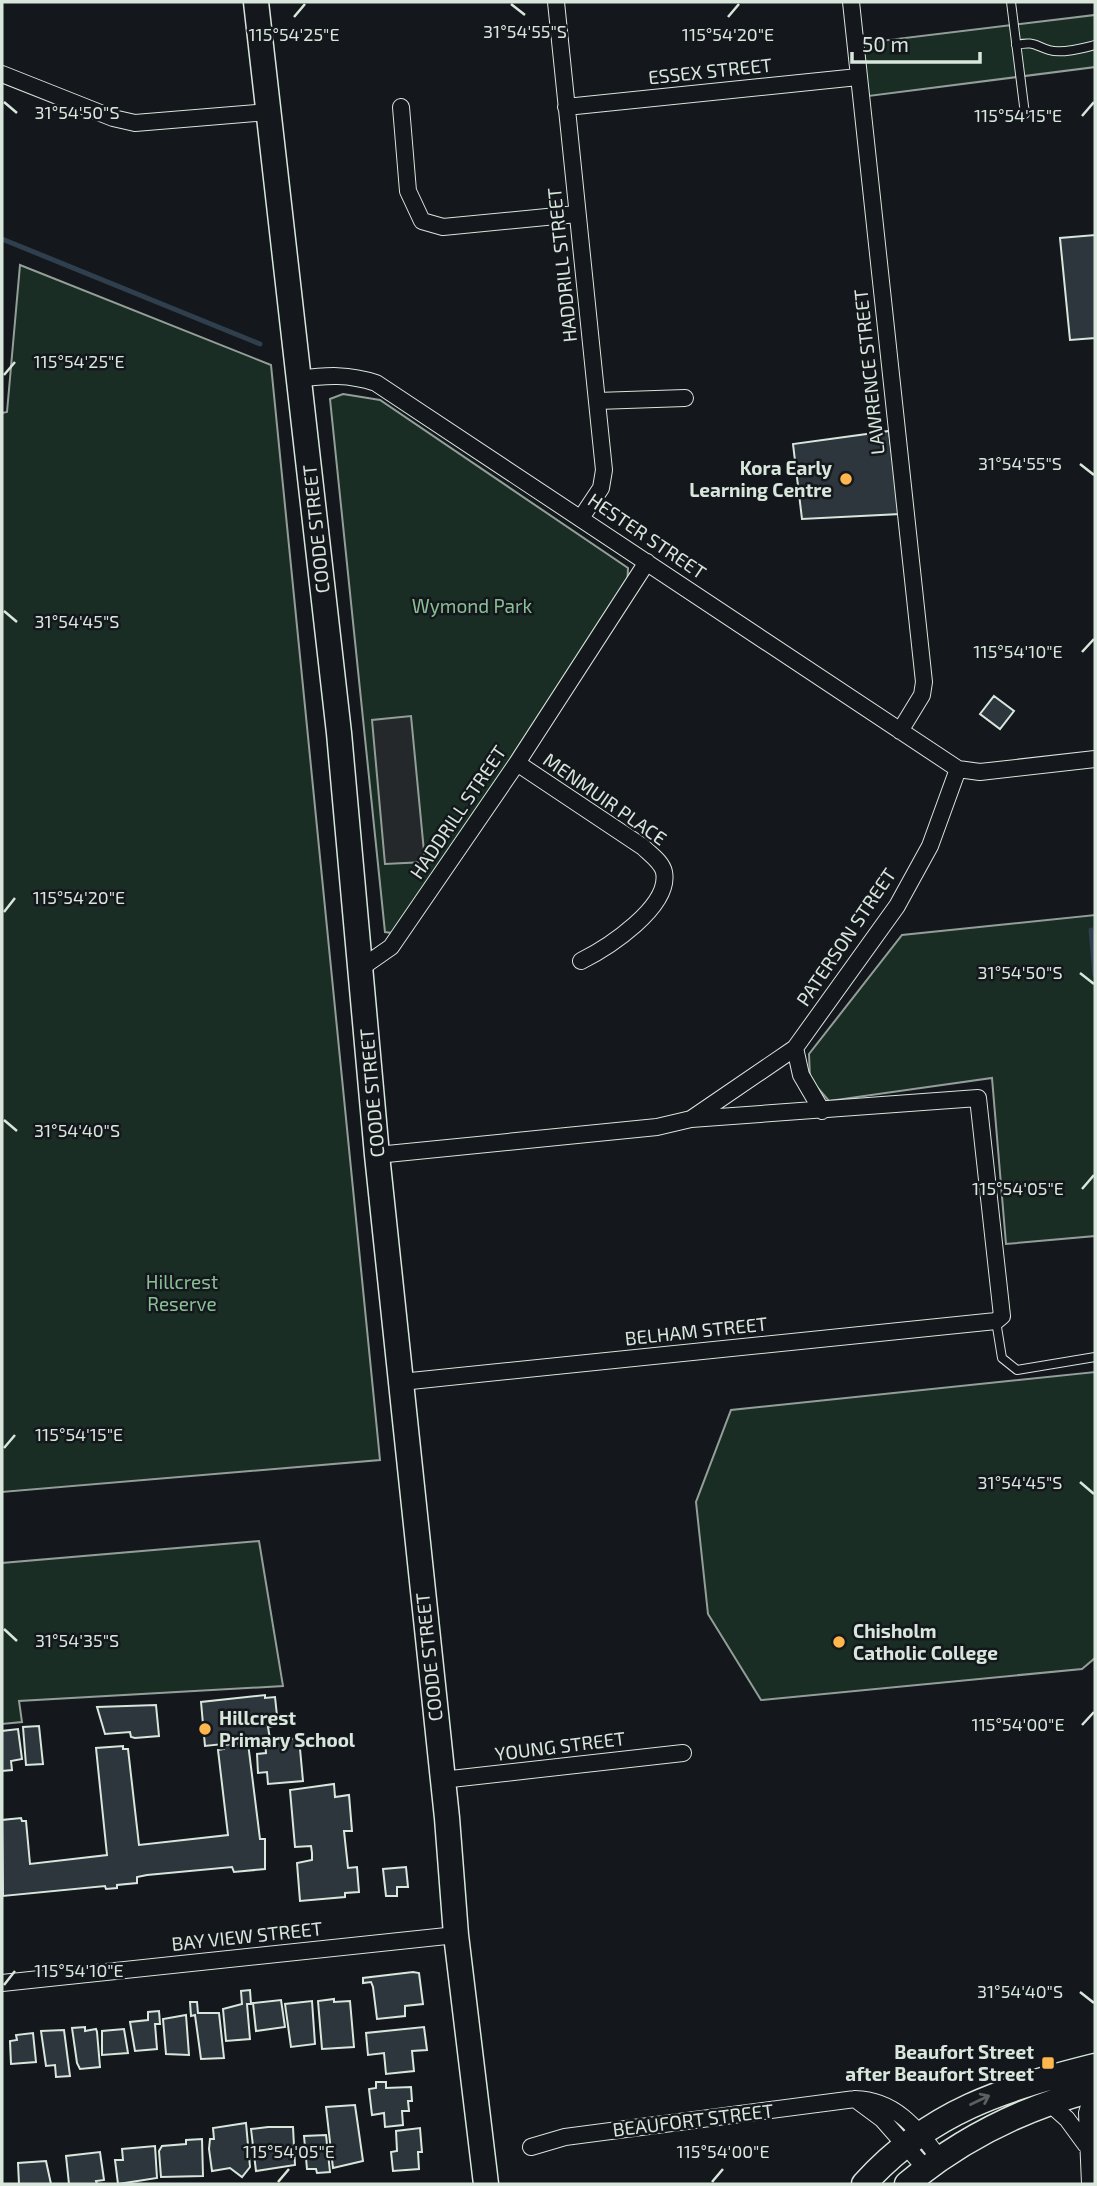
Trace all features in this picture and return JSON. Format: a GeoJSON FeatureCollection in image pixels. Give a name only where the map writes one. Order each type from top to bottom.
{"type":"FeatureCollection","features":[{"type":"Feature","properties":{"kind":"main road","name":"COODE STREET"},"geometry":{"type":"LineString","coordinates":[[256,2],[339,733],[377,1155],[456,1935],[486,2184]]}},
{"type":"Feature","properties":{"kind":"main road","name":"BEAUFORT STREET"},"geometry":{"type":"LineString","coordinates":[[924,2171],[998,2124],[1095,2081]]}},
{"type":"Feature","properties":{"kind":"main road"},"geometry":{"type":"LineString","coordinates":[[864,2184],[913,2140],[995,2093],[1095,2081]]}},
{"type":"Feature","properties":{"kind":"street","name":"HADDRILL STREET"},"geometry":{"type":"LineString","coordinates":[[555,2],[604,480],[581,518]]}},
{"type":"Feature","properties":{"kind":"street","name":"LAWRENCE STREET"},"geometry":{"type":"LineString","coordinates":[[851,2],[924,682],[922,695],[900,731]]}},
{"type":"Feature","properties":{"kind":"street"},"geometry":{"type":"LineString","coordinates":[[2,74],[114,118],[135,122],[268,112]]}},
{"type":"Feature","properties":{"kind":"street","name":"ESSEX STREET"},"geometry":{"type":"LineString","coordinates":[[566,107],[858,77]]}},
{"type":"Feature","properties":{"kind":"street"},"geometry":{"type":"LineString","coordinates":[[401,107],[408,191],[422,221],[443,228],[577,214]]}},
{"type":"Feature","properties":{"kind":"street","name":"HESTER STREET"},"geometry":{"type":"LineString","coordinates":[[299,379],[330,375],[356,377],[376,383],[958,769]]}},
{"type":"Feature","properties":{"kind":"street"},"geometry":{"type":"LineString","coordinates":[[597,401],[685,398]]}},
{"type":"Feature","properties":{"kind":"street","name":"HADDRILL STREET"},"geometry":{"type":"LineString","coordinates":[[360,968],[391,947],[517,763],[647,562]]}},
{"type":"Feature","properties":{"kind":"street"},"geometry":{"type":"LineString","coordinates":[[958,769],[980,772],[1095,759]]}},
{"type":"Feature","properties":{"kind":"street","name":"MENMUIR PLACE"},"geometry":{"type":"LineString","coordinates":[[517,763],[643,847],[659,863],[664,873],[662,889],[643,918],[608,947],[581,961]]}},
{"type":"Feature","properties":{"kind":"street","name":"PATERSON STREET"},"geometry":{"type":"LineString","coordinates":[[691,1119],[719,1103],[795,1048],[897,906],[930,846],[958,769]]}},
{"type":"Feature","properties":{"kind":"street"},"geometry":{"type":"LineString","coordinates":[[795,1048],[801,1075],[822,1111]]}},
{"type":"Feature","properties":{"kind":"street","name":"PATERSON STREET"},"geometry":{"type":"LineString","coordinates":[[377,1155],[657,1127],[691,1119],[978,1098],[1002,1316],[996,1321]]}},
{"type":"Feature","properties":{"kind":"street","name":"BELHAM STREET"},"geometry":{"type":"LineString","coordinates":[[401,1382],[996,1321]]}},
{"type":"Feature","properties":{"kind":"street","name":"YOUNG STREET"},"geometry":{"type":"LineString","coordinates":[[442,1780],[684,1753]]}},
{"type":"Feature","properties":{"kind":"street","name":"BAY VIEW STREET"},"geometry":{"type":"LineString","coordinates":[[2,1983],[456,1935]]}},
{"type":"Feature","properties":{"kind":"street"},"geometry":{"type":"LineString","coordinates":[[1090,2184],[1086,2145],[1087,2113],[1095,2081]]}},
{"type":"Feature","properties":{"kind":"street","name":"BEAUFORT STREET"},"geometry":{"type":"LineString","coordinates":[[531,2147],[565,2137],[855,2099],[881,2101],[913,2140],[924,2171]]}},
{"type":"Feature","properties":{"kind":"street"},"geometry":{"type":"LineString","coordinates":[[1048,2102],[1067,2119],[1086,2145]]}},
{"type":"Feature","properties":{"kind":"lane"},"geometry":{"type":"LineString","coordinates":[[1011,2],[1025,114]]}},
{"type":"Feature","properties":{"kind":"lane"},"geometry":{"type":"LineString","coordinates":[[1016,45],[1039,44],[1049,50],[1060,51],[1095,45]]}},
{"type":"Feature","properties":{"kind":"lane"},"geometry":{"type":"LineString","coordinates":[[996,1321],[1002,1358],[1017,1370],[1095,1357]]}},
{"type":"Feature","properties":{"kind":"green space"},"geometry":{"type":"Polygon","coordinates":[[[1095,15],[1095,67],[861,97],[855,44],[1095,15]]]}},
{"type":"Feature","properties":{"kind":"green space","name":"Hillcrest Reserve"},"geometry":{"type":"Polygon","coordinates":[[[20,265],[271,365],[380,1460],[2,1492],[2,413],[7,412],[20,265]]]}},
{"type":"Feature","properties":{"kind":"green space","name":"Wymond Park"},"geometry":{"type":"Polygon","coordinates":[[[343,394],[380,400],[628,568],[627,590],[399,934],[385,932],[330,399],[343,394]]]}},
{"type":"Feature","properties":{"kind":"green space"},"geometry":{"type":"Polygon","coordinates":[[[1095,915],[1095,1236],[1006,1244],[992,1078],[829,1101],[810,1079],[809,1054],[902,935],[1095,915]]]}},
{"type":"Feature","properties":{"kind":"green space"},"geometry":{"type":"Polygon","coordinates":[[[1095,1372],[1095,1658],[1082,1669],[761,1700],[708,1614],[696,1502],[731,1410],[1095,1372]]]}},
{"type":"Feature","properties":{"kind":"green space"},"geometry":{"type":"Polygon","coordinates":[[[259,1541],[283,1686],[19,1701],[22,1722],[2,1724],[2,1563],[259,1541]]]}},
{"type":"Feature","properties":{"kind":"shaded area"},"geometry":{"type":"Polygon","coordinates":[[[411,716],[425,862],[385,864],[372,720],[411,716]]]}},
{"type":"Feature","properties":{"kind":"building"},"geometry":{"type":"Polygon","coordinates":[[[1095,235],[1095,338],[1070,340],[1060,238],[1095,235]]]}},
{"type":"Feature","properties":{"kind":"building","name":"Kora Early Learning Centre"},"geometry":{"type":"Polygon","coordinates":[[[889,431],[900,514],[802,519],[793,444],[889,431]]]}},
{"type":"Feature","properties":{"kind":"building"},"geometry":{"type":"Polygon","coordinates":[[[994,696],[1014,711],[1000,729],[980,714],[994,696]]]}},
{"type":"Feature","properties":{"kind":"building"},"geometry":{"type":"Polygon","coordinates":[[[265,1695],[265,1698],[275,1697],[278,1725],[268,1727],[270,1739],[205,1746],[201,1702],[265,1695]]]}},
{"type":"Feature","properties":{"kind":"building"},"geometry":{"type":"Polygon","coordinates":[[[156,1705],[159,1736],[135,1738],[131,1737],[130,1732],[105,1734],[97,1707],[156,1705]]]}},
{"type":"Feature","properties":{"kind":"building"},"geometry":{"type":"Polygon","coordinates":[[[39,1726],[43,1764],[26,1765],[23,1727],[39,1726]]]}},
{"type":"Feature","properties":{"kind":"building"},"geometry":{"type":"Polygon","coordinates":[[[18,1729],[22,1759],[11,1761],[12,1770],[2,1771],[2,1731],[18,1729]]]}},
{"type":"Feature","properties":{"kind":"building"},"geometry":{"type":"Polygon","coordinates":[[[299,1738],[303,1781],[268,1784],[267,1772],[258,1773],[257,1754],[266,1753],[265,1741],[299,1738]]]}},
{"type":"Feature","properties":{"kind":"building"},"geometry":{"type":"Polygon","coordinates":[[[248,1743],[260,1839],[265,1839],[265,1869],[234,1872],[232,1867],[147,1875],[137,1877],[137,1883],[117,1885],[117,1888],[106,1889],[105,1886],[3,1896],[2,1820],[21,1818],[26,1821],[30,1864],[107,1855],[96,1748],[123,1746],[123,1749],[128,1749],[139,1845],[228,1835],[218,1750],[224,1749],[224,1745],[248,1743]]]}},
{"type":"Feature","properties":{"kind":"building"},"geometry":{"type":"Polygon","coordinates":[[[334,1784],[335,1797],[349,1795],[352,1831],[344,1831],[348,1868],[357,1867],[359,1892],[345,1893],[345,1897],[300,1901],[297,1863],[312,1860],[312,1853],[311,1846],[295,1847],[290,1790],[334,1784]]]}},
{"type":"Feature","properties":{"kind":"building"},"geometry":{"type":"Polygon","coordinates":[[[406,1867],[408,1887],[397,1887],[397,1896],[386,1896],[383,1869],[406,1867]]]}},
{"type":"Feature","properties":{"kind":"building"},"geometry":{"type":"Polygon","coordinates":[[[419,1973],[423,2004],[405,2006],[405,2016],[377,2019],[373,1987],[371,1982],[363,1983],[363,1978],[419,1973]]]}},
{"type":"Feature","properties":{"kind":"building"},"geometry":{"type":"Polygon","coordinates":[[[250,1990],[251,2004],[247,2004],[250,2039],[226,2041],[223,2009],[242,2004],[241,1991],[250,1990]]]}},
{"type":"Feature","properties":{"kind":"building"},"geometry":{"type":"Polygon","coordinates":[[[334,1999],[334,2002],[350,2001],[354,2047],[322,2049],[318,2001],[334,1999]]]}},
{"type":"Feature","properties":{"kind":"building"},"geometry":{"type":"Polygon","coordinates":[[[281,2000],[285,2027],[256,2031],[253,2003],[281,2000]]]}},
{"type":"Feature","properties":{"kind":"building"},"geometry":{"type":"Polygon","coordinates":[[[312,2001],[315,2044],[291,2047],[285,2004],[312,2001]]]}},
{"type":"Feature","properties":{"kind":"building"},"geometry":{"type":"Polygon","coordinates":[[[190,2002],[197,2002],[198,2013],[219,2013],[224,2058],[201,2059],[195,2015],[191,2016],[190,2002]]]}},
{"type":"Feature","properties":{"kind":"building"},"geometry":{"type":"Polygon","coordinates":[[[159,2011],[160,2024],[155,2024],[157,2049],[135,2051],[130,2022],[148,2020],[148,2012],[159,2011]]]}},
{"type":"Feature","properties":{"kind":"building"},"geometry":{"type":"Polygon","coordinates":[[[186,2015],[189,2055],[166,2054],[163,2019],[186,2015]]]}},
{"type":"Feature","properties":{"kind":"building"},"geometry":{"type":"Polygon","coordinates":[[[85,2027],[85,2031],[96,2029],[100,2067],[80,2069],[77,2063],[72,2028],[85,2027]]]}},
{"type":"Feature","properties":{"kind":"building"},"geometry":{"type":"Polygon","coordinates":[[[424,2027],[427,2050],[412,2051],[414,2071],[386,2074],[384,2053],[368,2055],[366,2033],[424,2027]]]}},
{"type":"Feature","properties":{"kind":"building"},"geometry":{"type":"Polygon","coordinates":[[[124,2029],[128,2053],[102,2055],[102,2031],[124,2029]]]}},
{"type":"Feature","properties":{"kind":"building"},"geometry":{"type":"Polygon","coordinates":[[[64,2030],[70,2076],[56,2077],[55,2065],[46,2066],[41,2031],[64,2030]]]}},
{"type":"Feature","properties":{"kind":"building"},"geometry":{"type":"Polygon","coordinates":[[[33,2033],[36,2062],[11,2064],[10,2041],[17,2040],[16,2035],[33,2033]]]}},
{"type":"Feature","properties":{"kind":"building"},"geometry":{"type":"Polygon","coordinates":[[[376,2082],[386,2082],[386,2088],[411,2087],[412,2101],[408,2101],[409,2111],[402,2111],[403,2125],[385,2127],[384,2113],[372,2115],[369,2089],[376,2088],[376,2082]]]}},
{"type":"Feature","properties":{"kind":"building"},"geometry":{"type":"Polygon","coordinates":[[[355,2105],[363,2161],[333,2168],[326,2107],[355,2105]]]}},
{"type":"Feature","properties":{"kind":"building"},"geometry":{"type":"Polygon","coordinates":[[[246,2123],[250,2167],[242,2177],[230,2168],[212,2171],[209,2149],[210,2139],[214,2139],[213,2128],[246,2123]]]}},
{"type":"Feature","properties":{"kind":"building"},"geometry":{"type":"Polygon","coordinates":[[[293,2127],[295,2165],[256,2171],[251,2129],[293,2127]]]}},
{"type":"Feature","properties":{"kind":"building"},"geometry":{"type":"Polygon","coordinates":[[[420,2128],[422,2152],[418,2152],[419,2169],[393,2171],[391,2152],[397,2151],[396,2131],[420,2128]]]}},
{"type":"Feature","properties":{"kind":"building"},"geometry":{"type":"Polygon","coordinates":[[[326,2135],[330,2172],[317,2173],[316,2169],[307,2169],[304,2136],[326,2135]]]}},
{"type":"Feature","properties":{"kind":"building"},"geometry":{"type":"Polygon","coordinates":[[[202,2139],[203,2176],[161,2177],[159,2151],[162,2146],[186,2144],[186,2140],[202,2139]]]}},
{"type":"Feature","properties":{"kind":"building"},"geometry":{"type":"Polygon","coordinates":[[[155,2146],[157,2178],[118,2184],[115,2160],[123,2160],[122,2149],[155,2146]]]}},
{"type":"Feature","properties":{"kind":"building"},"geometry":{"type":"Polygon","coordinates":[[[100,2152],[104,2180],[96,2181],[97,2184],[69,2184],[66,2156],[100,2152]]]}},
{"type":"Feature","properties":{"kind":"building"},"geometry":{"type":"Polygon","coordinates":[[[46,2161],[51,2184],[19,2184],[18,2163],[46,2161]]]}},
{"type":"Feature","properties":{"kind":"waterway"},"geometry":{"type":"LineString","coordinates":[[2,239],[260,344]]}},
{"type":"Feature","properties":{"kind":"waterway"},"geometry":{"type":"LineString","coordinates":[[1091,930],[1095,975]]}},
{"type":"Feature","properties":{"kind":"place","name":"Kora Early Learning Centre"},"geometry":{"type":"Point","coordinates":[846,479]}},
{"type":"Feature","properties":{"kind":"place","name":"Chisholm Catholic College"},"geometry":{"type":"Point","coordinates":[839,1642]}},
{"type":"Feature","properties":{"kind":"place","name":"Hillcrest Primary School"},"geometry":{"type":"Point","coordinates":[205,1729]}},
{"type":"Feature","properties":{"kind":"place","name":"Beaufort Street after Beaufort Street"},"geometry":{"type":"Point","coordinates":[1048,2063]}}]}
